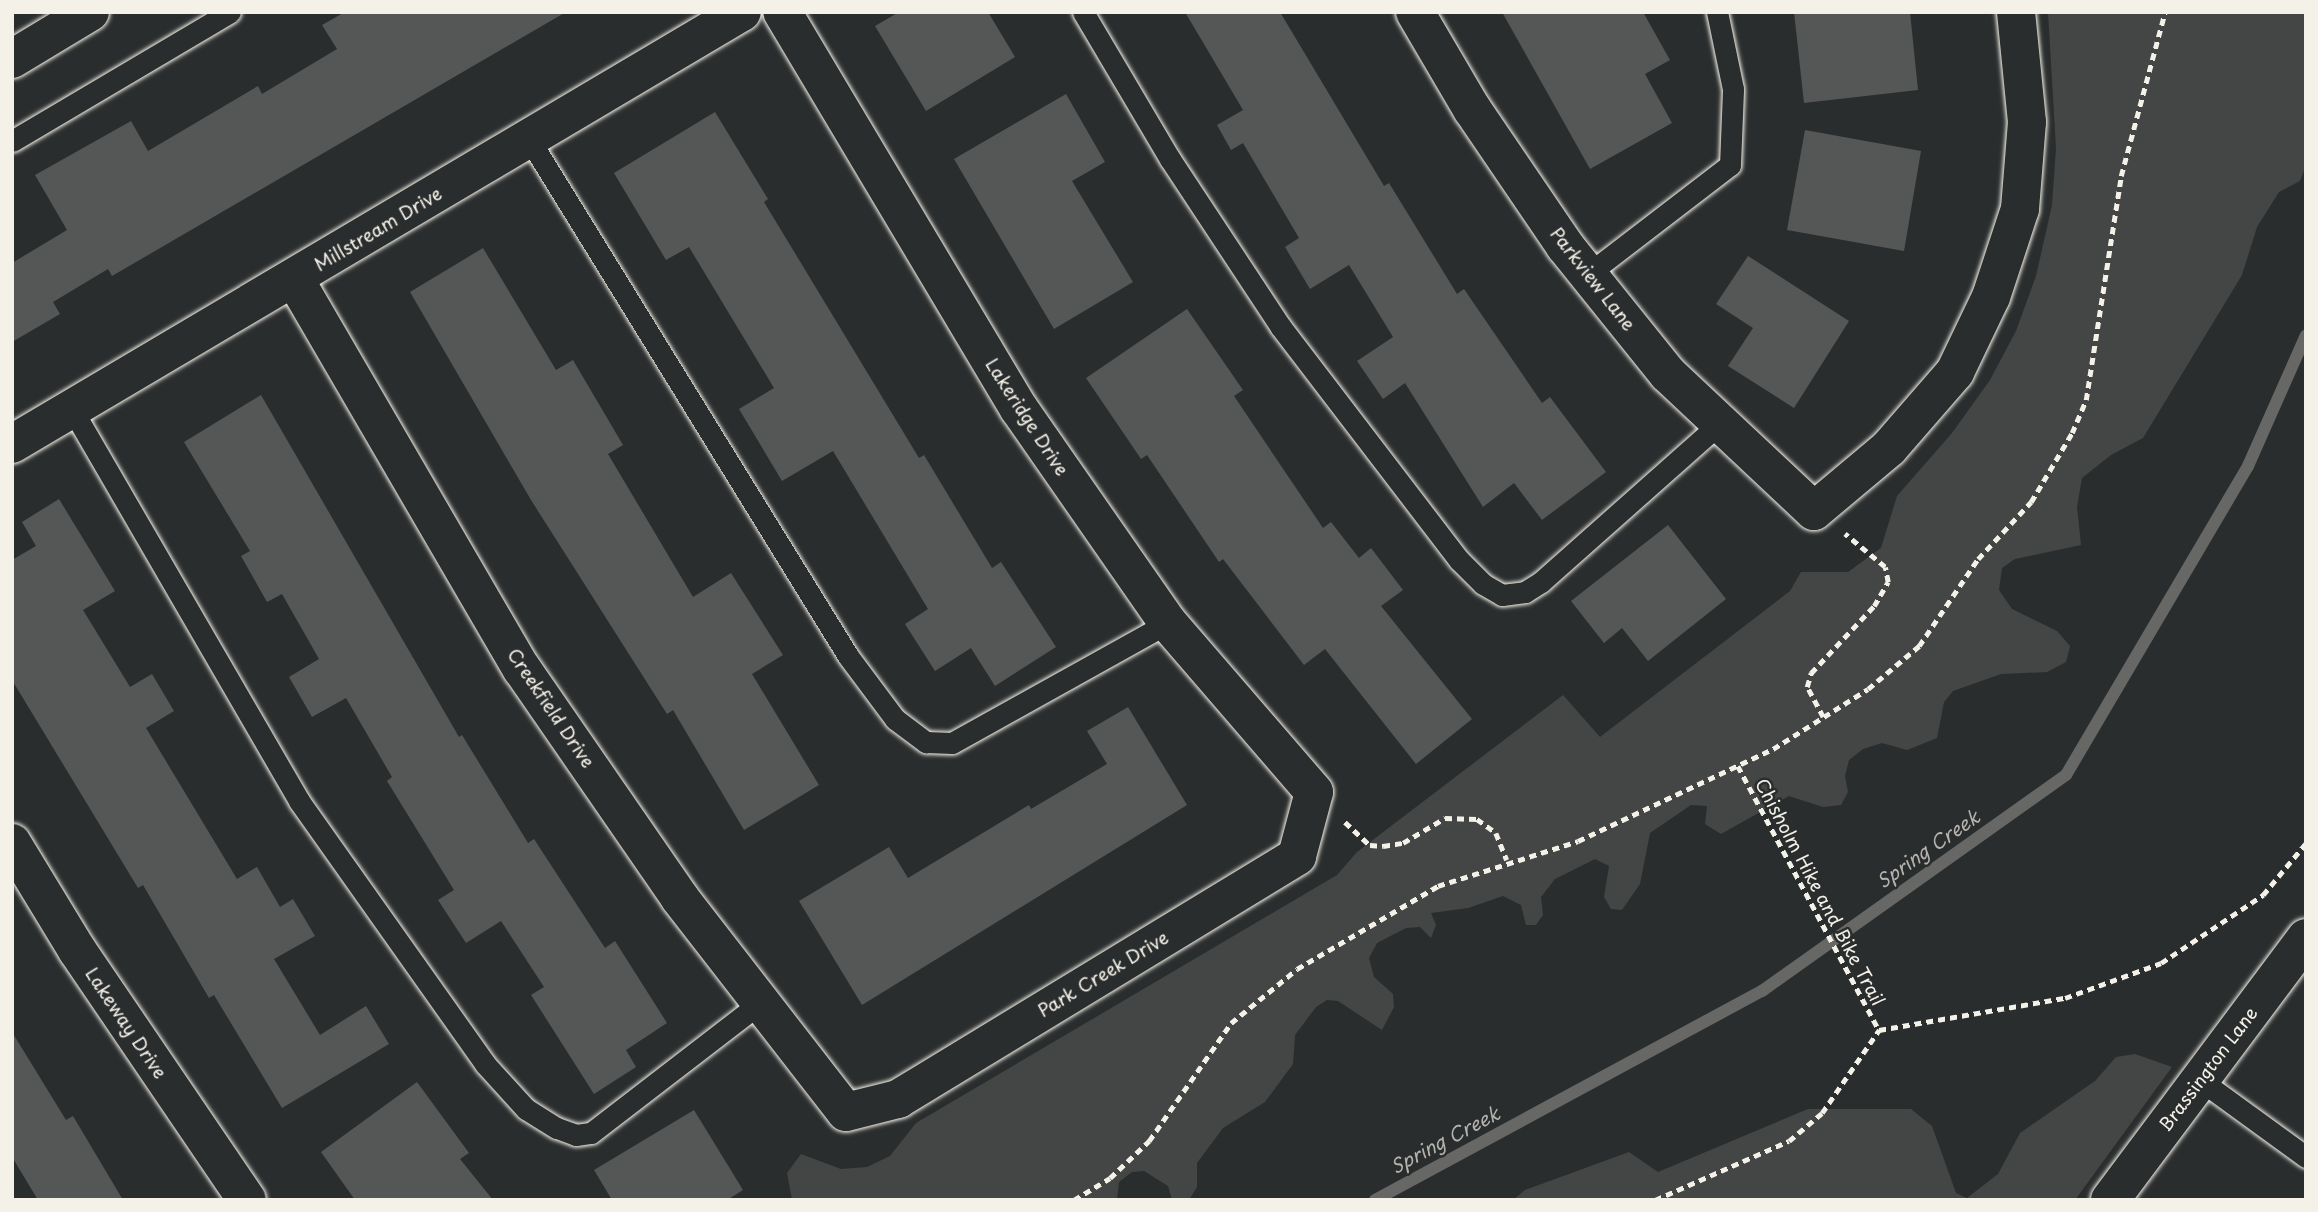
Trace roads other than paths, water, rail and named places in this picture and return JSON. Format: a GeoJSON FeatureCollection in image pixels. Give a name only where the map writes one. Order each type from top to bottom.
{"type":"FeatureCollection","features":[{"type":"Feature","properties":{"kind":"street"},"geometry":{"type":"LineString","coordinates":[[12,59],[90,12]]}},
{"type":"Feature","properties":{"kind":"street","name":"Millstream Drive"},"geometry":{"type":"LineString","coordinates":[[12,444],[742,12]]}},
{"type":"Feature","properties":{"kind":"street","name":"Lakeridge Drive"},"geometry":{"type":"LineString","coordinates":[[782,12],[1019,409],[1168,622],[1314,792]]}},
{"type":"Feature","properties":{"kind":"street","name":"Parkview Lane"},"geometry":{"type":"LineString","coordinates":[[1415,12],[1472,109],[1588,274],[1668,374],[1814,511],[1889,448],[1955,372],[1991,297],[2020,209],[2027,122],[2016,12]]}},
{"type":"Feature","properties":{"kind":"street","name":"Creekfield Drive"},"geometry":{"type":"LineString","coordinates":[[294,278],[522,669],[679,897],[846,1112]]}},
{"type":"Feature","properties":{"kind":"street","name":"Park Creek Drive"},"geometry":{"type":"LineString","coordinates":[[846,1112],[898,1099],[1297,856],[1314,792]]}},
{"type":"Feature","properties":{"kind":"street","name":"Lakeway Drive"},"geometry":{"type":"LineString","coordinates":[[12,843],[77,950],[247,1200]]}},
{"type":"Feature","properties":{"kind":"street","name":"Brassington Lane"},"geometry":{"type":"LineString","coordinates":[[2110,1200],[2306,938]]}},
{"type":"Feature","properties":{"kind":"lane"},"geometry":{"type":"LineString","coordinates":[[12,141],[230,12]]}},
{"type":"Feature","properties":{"kind":"lane"},"geometry":{"type":"LineString","coordinates":[[1083,12],[1170,159],[1280,326],[1459,560],[1483,584],[1502,595],[1525,592],[1541,583],[1720,422]]}},
{"type":"Feature","properties":{"kind":"lane"},"geometry":{"type":"LineString","coordinates":[[1588,274],[1730,165],[1733,89],[1717,12]]}},
{"type":"Feature","properties":{"kind":"lane"},"geometry":{"type":"LineString","coordinates":[[529,139],[848,656],[895,719],[926,742],[952,743],[1168,622]]}},
{"type":"Feature","properties":{"kind":"lane"},"geometry":{"type":"LineString","coordinates":[[72,409],[299,801],[485,1064],[526,1108],[557,1128],[576,1135],[591,1133],[761,1002]]}},
{"type":"Feature","properties":{"kind":"lane"},"geometry":{"type":"LineString","coordinates":[[2200,1080],[2306,1157]]}},
{"type":"Feature","properties":{"kind":"waterway","name":"Spring Creek"},"geometry":{"type":"LineString","coordinates":[[1375,1200],[1762,991],[2066,775],[2248,466],[2306,335]]}}]}
